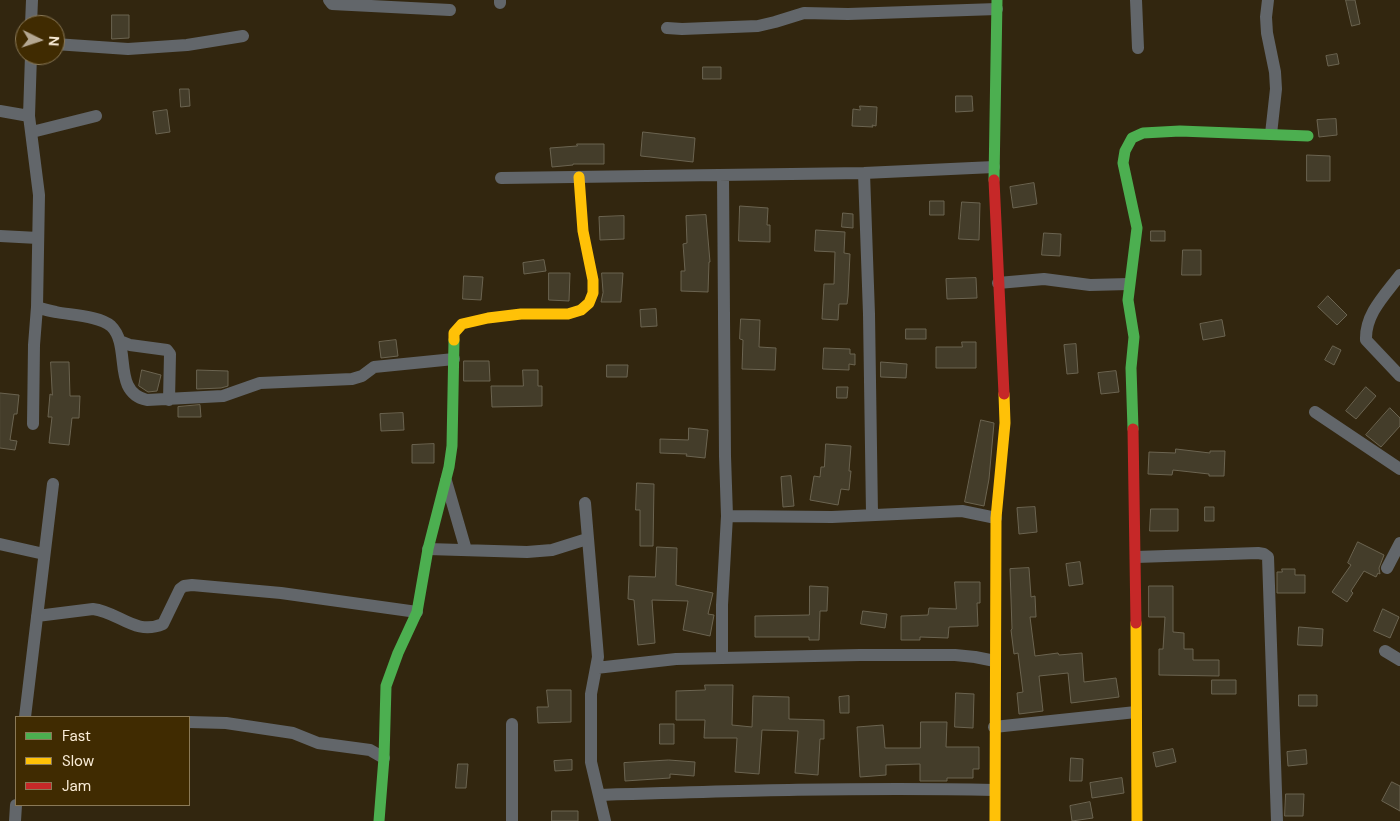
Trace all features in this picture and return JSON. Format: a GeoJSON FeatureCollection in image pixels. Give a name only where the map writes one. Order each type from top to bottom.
{"type":"FeatureCollection","features":[{"type":"Feature","properties":{"kind":"street"},"geometry":{"type":"LineString","coordinates":[[31,15],[32,0]]}},
{"type":"Feature","properties":{"kind":"street"},"geometry":{"type":"LineString","coordinates":[[329,0],[332,4],[450,10]]}},
{"type":"Feature","properties":{"kind":"street"},"geometry":{"type":"LineString","coordinates":[[1136,0],[1138,48]]}},
{"type":"Feature","properties":{"kind":"street"},"geometry":{"type":"LineString","coordinates":[[1268,0],[1267,33],[1275,72],[1276,89],[1271,134]]}},
{"type":"Feature","properties":{"kind":"street"},"geometry":{"type":"LineString","coordinates":[[667,28],[758,26],[804,13],[848,14],[997,5],[994,167],[1006,423],[996,518],[995,821]]}},
{"type":"Feature","properties":{"kind":"street"},"geometry":{"type":"LineString","coordinates":[[65,45],[128,49],[187,46],[243,36]]}},
{"type":"Feature","properties":{"kind":"street"},"geometry":{"type":"LineString","coordinates":[[31,65],[29,116],[39,195],[33,424]]}},
{"type":"Feature","properties":{"kind":"street"},"geometry":{"type":"LineString","coordinates":[[0,111],[29,116]]}},
{"type":"Feature","properties":{"kind":"street"},"geometry":{"type":"LineString","coordinates":[[32,132],[96,116]]}},
{"type":"Feature","properties":{"kind":"street"},"geometry":{"type":"LineString","coordinates":[[1137,821],[1136,557],[1131,368],[1134,337],[1128,300],[1137,228],[1123,163],[1125,151],[1132,138],[1143,133],[1180,132],[1308,136]]}},
{"type":"Feature","properties":{"kind":"street"},"geometry":{"type":"LineString","coordinates":[[501,178],[864,173],[994,167]]}},
{"type":"Feature","properties":{"kind":"street"},"geometry":{"type":"LineString","coordinates":[[864,173],[869,314],[872,514]]}},
{"type":"Feature","properties":{"kind":"street"},"geometry":{"type":"LineString","coordinates":[[722,658],[722,604],[727,516],[723,175]]}},
{"type":"Feature","properties":{"kind":"street"},"geometry":{"type":"LineString","coordinates":[[378,821],[384,758],[386,686],[398,652],[417,612],[428,550],[446,481],[452,446],[454,333],[462,324],[503,314],[569,314],[582,310],[591,301],[593,288],[592,270],[583,232],[579,177]]}},
{"type":"Feature","properties":{"kind":"street"},"geometry":{"type":"LineString","coordinates":[[0,236],[38,238]]}},
{"type":"Feature","properties":{"kind":"street"},"geometry":{"type":"LineString","coordinates":[[1400,275],[1371,314],[1366,332],[1366,340],[1400,376]]}},
{"type":"Feature","properties":{"kind":"street"},"geometry":{"type":"LineString","coordinates":[[998,283],[1044,279],[1090,284],[1129,284]]}},
{"type":"Feature","properties":{"kind":"street"},"geometry":{"type":"LineString","coordinates":[[37,307],[53,312],[101,320],[109,324],[120,341],[124,376],[132,392],[139,398],[147,400],[224,396],[260,383],[352,379],[362,376],[374,367],[454,360]]}},
{"type":"Feature","properties":{"kind":"street"},"geometry":{"type":"LineString","coordinates":[[120,341],[130,345],[167,350],[170,354],[169,400]]}},
{"type":"Feature","properties":{"kind":"street"},"geometry":{"type":"LineString","coordinates":[[1315,412],[1400,469]]}},
{"type":"Feature","properties":{"kind":"street"},"geometry":{"type":"LineString","coordinates":[[446,481],[466,550]]}},
{"type":"Feature","properties":{"kind":"street"},"geometry":{"type":"LineString","coordinates":[[25,716],[53,484]]}},
{"type":"Feature","properties":{"kind":"street"},"geometry":{"type":"LineString","coordinates":[[585,504],[598,657],[591,694],[591,762],[605,821]]}},
{"type":"Feature","properties":{"kind":"street"},"geometry":{"type":"LineString","coordinates":[[727,516],[832,517],[962,511],[996,518]]}},
{"type":"Feature","properties":{"kind":"street"},"geometry":{"type":"LineString","coordinates":[[428,550],[540,551],[552,550],[587,539]]}},
{"type":"Feature","properties":{"kind":"street"},"geometry":{"type":"LineString","coordinates":[[0,544],[44,554]]}},
{"type":"Feature","properties":{"kind":"street"},"geometry":{"type":"LineString","coordinates":[[1387,568],[1400,544]]}},
{"type":"Feature","properties":{"kind":"street"},"geometry":{"type":"LineString","coordinates":[[1136,557],[1258,552],[1268,557],[1277,821]]}},
{"type":"Feature","properties":{"kind":"street"},"geometry":{"type":"LineString","coordinates":[[37,616],[93,609],[101,610],[145,628],[155,627],[163,624],[180,589],[184,586],[192,585],[281,593],[417,612]]}},
{"type":"Feature","properties":{"kind":"street"},"geometry":{"type":"LineString","coordinates":[[1385,651],[1400,660]]}},
{"type":"Feature","properties":{"kind":"street"},"geometry":{"type":"LineString","coordinates":[[596,668],[676,659],[901,654],[975,657],[995,661]]}},
{"type":"Feature","properties":{"kind":"street"},"geometry":{"type":"LineString","coordinates":[[994,727],[1136,712]]}},
{"type":"Feature","properties":{"kind":"street"},"geometry":{"type":"LineString","coordinates":[[190,722],[226,723],[293,732],[318,743],[370,750],[384,758]]}},
{"type":"Feature","properties":{"kind":"street"},"geometry":{"type":"LineString","coordinates":[[512,724],[512,821]]}},
{"type":"Feature","properties":{"kind":"street"},"geometry":{"type":"LineString","coordinates":[[599,795],[758,790],[917,788],[994,790]]}},
{"type":"Feature","properties":{"kind":"street"},"geometry":{"type":"LineString","coordinates":[[15,821],[16,806]]}},
{"type":"Feature","properties":{"kind":"building"},"geometry":{"type":"Polygon","coordinates":[[[1346,0],[1355,0],[1360,24],[1352,26],[1346,0]]]}},
{"type":"Feature","properties":{"kind":"building"},"geometry":{"type":"Polygon","coordinates":[[[112,15],[129,15],[129,38],[112,39],[112,15]]]}},
{"type":"Feature","properties":{"kind":"building"},"geometry":{"type":"Polygon","coordinates":[[[1337,54],[1339,64],[1328,66],[1326,56],[1337,54]]]}},
{"type":"Feature","properties":{"kind":"building"},"geometry":{"type":"Polygon","coordinates":[[[703,67],[721,67],[721,79],[703,79],[703,67]]]}},
{"type":"Feature","properties":{"kind":"building"},"geometry":{"type":"Polygon","coordinates":[[[180,89],[189,89],[190,106],[181,107],[180,89]]]}},
{"type":"Feature","properties":{"kind":"building"},"geometry":{"type":"Polygon","coordinates":[[[956,96],[972,96],[973,111],[956,112],[956,96]]]}},
{"type":"Feature","properties":{"kind":"building"},"geometry":{"type":"Polygon","coordinates":[[[860,106],[877,107],[876,126],[852,126],[853,109],[860,110],[860,106]]]}},
{"type":"Feature","properties":{"kind":"building"},"geometry":{"type":"Polygon","coordinates":[[[167,110],[170,132],[156,134],[153,112],[167,110]]]}},
{"type":"Feature","properties":{"kind":"building"},"geometry":{"type":"Polygon","coordinates":[[[1336,119],[1337,135],[1319,137],[1317,120],[1336,119]]]}},
{"type":"Feature","properties":{"kind":"building"},"geometry":{"type":"Polygon","coordinates":[[[643,132],[695,138],[693,162],[641,156],[643,132]]]}},
{"type":"Feature","properties":{"kind":"building"},"geometry":{"type":"Polygon","coordinates":[[[577,144],[604,144],[604,164],[573,164],[552,167],[550,148],[577,146],[577,144]]]}},
{"type":"Feature","properties":{"kind":"building"},"geometry":{"type":"Polygon","coordinates":[[[1307,155],[1330,156],[1330,181],[1307,181],[1307,155]]]}},
{"type":"Feature","properties":{"kind":"building"},"geometry":{"type":"Polygon","coordinates":[[[1034,183],[1037,204],[1013,208],[1010,187],[1034,183]]]}},
{"type":"Feature","properties":{"kind":"building"},"geometry":{"type":"Polygon","coordinates":[[[930,201],[944,201],[944,215],[930,215],[930,201]]]}},
{"type":"Feature","properties":{"kind":"building"},"geometry":{"type":"Polygon","coordinates":[[[962,202],[980,203],[979,240],[959,239],[962,202]]]}},
{"type":"Feature","properties":{"kind":"building"},"geometry":{"type":"Polygon","coordinates":[[[740,206],[768,208],[767,225],[770,225],[770,242],[739,241],[740,206]]]}},
{"type":"Feature","properties":{"kind":"building"},"geometry":{"type":"Polygon","coordinates":[[[843,213],[853,214],[853,228],[842,227],[843,213]]]}},
{"type":"Feature","properties":{"kind":"building"},"geometry":{"type":"Polygon","coordinates":[[[706,215],[710,262],[708,292],[681,291],[681,271],[685,271],[683,244],[687,243],[686,216],[706,215]]]}},
{"type":"Feature","properties":{"kind":"building"},"geometry":{"type":"Polygon","coordinates":[[[624,216],[624,239],[600,240],[599,217],[624,216]]]}},
{"type":"Feature","properties":{"kind":"building"},"geometry":{"type":"Polygon","coordinates":[[[816,230],[845,232],[844,253],[850,254],[848,296],[847,304],[839,304],[838,320],[822,319],[824,284],[834,284],[835,252],[815,251],[816,230]]]}},
{"type":"Feature","properties":{"kind":"building"},"geometry":{"type":"Polygon","coordinates":[[[1151,231],[1165,231],[1165,241],[1151,241],[1151,231]]]}},
{"type":"Feature","properties":{"kind":"building"},"geometry":{"type":"Polygon","coordinates":[[[1044,233],[1061,234],[1060,256],[1042,255],[1044,233]]]}},
{"type":"Feature","properties":{"kind":"building"},"geometry":{"type":"Polygon","coordinates":[[[1183,250],[1201,250],[1201,275],[1182,275],[1183,250]]]}},
{"type":"Feature","properties":{"kind":"building"},"geometry":{"type":"Polygon","coordinates":[[[544,260],[546,271],[524,274],[523,263],[544,260]]]}},
{"type":"Feature","properties":{"kind":"building"},"geometry":{"type":"Polygon","coordinates":[[[549,273],[570,273],[569,301],[549,300],[549,273]]]}},
{"type":"Feature","properties":{"kind":"building"},"geometry":{"type":"Polygon","coordinates":[[[602,273],[623,273],[621,302],[601,302],[603,293],[602,273]]]}},
{"type":"Feature","properties":{"kind":"building"},"geometry":{"type":"Polygon","coordinates":[[[464,276],[483,277],[481,300],[463,299],[464,276]]]}},
{"type":"Feature","properties":{"kind":"building"},"geometry":{"type":"Polygon","coordinates":[[[976,278],[977,298],[947,299],[946,279],[976,278]]]}},
{"type":"Feature","properties":{"kind":"building"},"geometry":{"type":"Polygon","coordinates":[[[1328,296],[1347,315],[1337,325],[1318,307],[1328,296]]]}},
{"type":"Feature","properties":{"kind":"building"},"geometry":{"type":"Polygon","coordinates":[[[656,309],[657,326],[641,327],[640,310],[656,309]]]}},
{"type":"Feature","properties":{"kind":"building"},"geometry":{"type":"Polygon","coordinates":[[[741,319],[760,320],[759,347],[776,348],[775,370],[742,369],[743,340],[740,339],[741,319]]]}},
{"type":"Feature","properties":{"kind":"building"},"geometry":{"type":"Polygon","coordinates":[[[1222,320],[1225,336],[1203,340],[1200,324],[1222,320]]]}},
{"type":"Feature","properties":{"kind":"building"},"geometry":{"type":"Polygon","coordinates":[[[906,329],[926,329],[926,339],[906,339],[906,329]]]}},
{"type":"Feature","properties":{"kind":"building"},"geometry":{"type":"Polygon","coordinates":[[[396,340],[398,356],[381,358],[379,342],[396,340]]]}},
{"type":"Feature","properties":{"kind":"building"},"geometry":{"type":"Polygon","coordinates":[[[962,342],[976,342],[976,368],[936,368],[936,347],[962,347],[962,342]]]}},
{"type":"Feature","properties":{"kind":"building"},"geometry":{"type":"Polygon","coordinates":[[[1076,344],[1078,373],[1067,374],[1064,345],[1076,344]]]}},
{"type":"Feature","properties":{"kind":"building"},"geometry":{"type":"Polygon","coordinates":[[[1333,346],[1341,350],[1334,365],[1325,360],[1333,346]]]}},
{"type":"Feature","properties":{"kind":"building"},"geometry":{"type":"Polygon","coordinates":[[[824,348],[850,349],[850,354],[855,354],[855,365],[849,364],[849,370],[823,369],[824,348]]]}},
{"type":"Feature","properties":{"kind":"building"},"geometry":{"type":"Polygon","coordinates":[[[464,361],[489,361],[490,381],[464,381],[464,361]]]}},
{"type":"Feature","properties":{"kind":"building"},"geometry":{"type":"Polygon","coordinates":[[[51,362],[69,362],[70,396],[80,396],[79,418],[72,418],[69,445],[49,443],[52,417],[48,417],[50,394],[52,395],[51,362]]]}},
{"type":"Feature","properties":{"kind":"building"},"geometry":{"type":"Polygon","coordinates":[[[881,362],[907,364],[906,378],[881,377],[881,362]]]}},
{"type":"Feature","properties":{"kind":"building"},"geometry":{"type":"Polygon","coordinates":[[[607,365],[628,365],[627,377],[607,377],[607,365]]]}},
{"type":"Feature","properties":{"kind":"building"},"geometry":{"type":"Polygon","coordinates":[[[142,370],[161,375],[157,391],[148,392],[139,386],[142,370]]]}},
{"type":"Feature","properties":{"kind":"building"},"geometry":{"type":"Polygon","coordinates":[[[197,370],[228,371],[228,386],[197,389],[197,370]]]}},
{"type":"Feature","properties":{"kind":"building"},"geometry":{"type":"Polygon","coordinates":[[[523,370],[538,370],[538,386],[542,386],[542,406],[492,407],[491,386],[523,386],[523,370]]]}},
{"type":"Feature","properties":{"kind":"building"},"geometry":{"type":"Polygon","coordinates":[[[1116,371],[1119,392],[1101,394],[1098,373],[1116,371]]]}},
{"type":"Feature","properties":{"kind":"building"},"geometry":{"type":"Polygon","coordinates":[[[837,387],[848,387],[847,398],[837,398],[837,387]]]}},
{"type":"Feature","properties":{"kind":"building"},"geometry":{"type":"Polygon","coordinates":[[[1366,387],[1376,396],[1356,419],[1346,411],[1366,387]]]}},
{"type":"Feature","properties":{"kind":"building"},"geometry":{"type":"Polygon","coordinates":[[[0,393],[19,395],[17,414],[14,414],[10,440],[17,441],[15,450],[0,448],[0,393]]]}},
{"type":"Feature","properties":{"kind":"building"},"geometry":{"type":"Polygon","coordinates":[[[200,405],[201,417],[178,417],[178,407],[200,405]]]}},
{"type":"Feature","properties":{"kind":"building"},"geometry":{"type":"Polygon","coordinates":[[[1390,408],[1400,418],[1400,426],[1381,447],[1366,435],[1390,408]]]}},
{"type":"Feature","properties":{"kind":"building"},"geometry":{"type":"Polygon","coordinates":[[[403,413],[404,430],[381,431],[380,414],[403,413]]]}},
{"type":"Feature","properties":{"kind":"building"},"geometry":{"type":"Polygon","coordinates":[[[981,420],[994,423],[989,479],[984,506],[965,502],[981,420]]]}},
{"type":"Feature","properties":{"kind":"building"},"geometry":{"type":"Polygon","coordinates":[[[689,428],[708,430],[705,458],[686,456],[687,454],[660,453],[660,439],[688,440],[689,428]]]}},
{"type":"Feature","properties":{"kind":"building"},"geometry":{"type":"Polygon","coordinates":[[[434,444],[434,463],[412,463],[412,445],[434,444]]]}},
{"type":"Feature","properties":{"kind":"building"},"geometry":{"type":"Polygon","coordinates":[[[826,444],[851,446],[849,490],[841,489],[838,505],[810,500],[814,476],[820,477],[821,467],[824,467],[826,444]]]}},
{"type":"Feature","properties":{"kind":"building"},"geometry":{"type":"Polygon","coordinates":[[[1176,449],[1210,453],[1210,451],[1225,451],[1224,476],[1209,476],[1209,474],[1173,470],[1172,475],[1148,474],[1149,452],[1175,453],[1176,449]]]}},
{"type":"Feature","properties":{"kind":"building"},"geometry":{"type":"Polygon","coordinates":[[[791,476],[794,506],[783,507],[781,477],[791,476]]]}},
{"type":"Feature","properties":{"kind":"building"},"geometry":{"type":"Polygon","coordinates":[[[637,483],[654,484],[653,546],[640,546],[640,510],[636,510],[637,483]]]}},
{"type":"Feature","properties":{"kind":"building"},"geometry":{"type":"Polygon","coordinates":[[[1035,507],[1037,532],[1019,534],[1017,508],[1035,507]]]}},
{"type":"Feature","properties":{"kind":"building"},"geometry":{"type":"Polygon","coordinates":[[[1205,507],[1214,507],[1214,521],[1205,521],[1205,507]]]}},
{"type":"Feature","properties":{"kind":"building"},"geometry":{"type":"Polygon","coordinates":[[[1151,509],[1178,509],[1178,531],[1150,531],[1151,509]]]}},
{"type":"Feature","properties":{"kind":"building"},"geometry":{"type":"Polygon","coordinates":[[[1358,542],[1384,555],[1379,568],[1380,574],[1378,573],[1376,577],[1364,571],[1351,591],[1353,593],[1347,602],[1332,592],[1351,565],[1348,563],[1358,542]]]}},
{"type":"Feature","properties":{"kind":"building"},"geometry":{"type":"Polygon","coordinates":[[[657,547],[677,548],[676,585],[713,593],[708,614],[714,615],[710,636],[683,630],[688,601],[652,600],[655,643],[638,645],[634,600],[628,599],[629,576],[655,577],[657,547]]]}},
{"type":"Feature","properties":{"kind":"building"},"geometry":{"type":"Polygon","coordinates":[[[1080,562],[1083,584],[1069,586],[1066,564],[1080,562]]]}},
{"type":"Feature","properties":{"kind":"building"},"geometry":{"type":"Polygon","coordinates":[[[1029,568],[1031,597],[1035,596],[1036,617],[1030,617],[1035,656],[1058,653],[1059,655],[1082,653],[1084,682],[1116,678],[1119,697],[1071,703],[1068,673],[1039,676],[1043,711],[1019,714],[1017,693],[1023,692],[1018,653],[1014,654],[1011,630],[1010,569],[1029,568]]]}},
{"type":"Feature","properties":{"kind":"building"},"geometry":{"type":"Polygon","coordinates":[[[1282,569],[1295,569],[1295,575],[1305,575],[1305,593],[1277,593],[1277,572],[1282,572],[1282,569]]]}},
{"type":"Feature","properties":{"kind":"building"},"geometry":{"type":"Polygon","coordinates":[[[955,582],[980,582],[980,603],[977,603],[978,626],[949,627],[948,638],[920,637],[920,640],[901,640],[901,616],[928,615],[929,608],[956,609],[955,582]]]}},
{"type":"Feature","properties":{"kind":"building"},"geometry":{"type":"Polygon","coordinates":[[[810,586],[828,587],[827,611],[820,611],[819,640],[809,640],[809,637],[755,637],[755,616],[809,615],[810,586]]]}},
{"type":"Feature","properties":{"kind":"building"},"geometry":{"type":"Polygon","coordinates":[[[1149,586],[1173,586],[1173,632],[1184,633],[1184,649],[1193,649],[1193,660],[1219,660],[1219,676],[1159,675],[1159,649],[1163,649],[1165,617],[1149,617],[1149,586]]]}},
{"type":"Feature","properties":{"kind":"building"},"geometry":{"type":"Polygon","coordinates":[[[1383,609],[1399,617],[1390,638],[1374,631],[1383,609]]]}},
{"type":"Feature","properties":{"kind":"building"},"geometry":{"type":"Polygon","coordinates":[[[863,611],[887,614],[885,628],[861,624],[863,611]]]}},
{"type":"Feature","properties":{"kind":"building"},"geometry":{"type":"Polygon","coordinates":[[[1299,627],[1323,629],[1322,646],[1298,645],[1299,627]]]}},
{"type":"Feature","properties":{"kind":"building"},"geometry":{"type":"Polygon","coordinates":[[[1212,680],[1236,680],[1236,694],[1212,694],[1212,680]]]}},
{"type":"Feature","properties":{"kind":"building"},"geometry":{"type":"Polygon","coordinates":[[[705,685],[733,685],[732,725],[752,727],[753,696],[789,697],[789,719],[824,720],[824,739],[820,739],[818,775],[795,773],[798,731],[762,730],[759,774],[735,772],[737,738],[704,738],[705,720],[676,720],[676,691],[705,690],[705,685]]]}},
{"type":"Feature","properties":{"kind":"building"},"geometry":{"type":"Polygon","coordinates":[[[547,690],[571,690],[571,722],[538,723],[537,707],[548,707],[547,690]]]}},
{"type":"Feature","properties":{"kind":"building"},"geometry":{"type":"Polygon","coordinates":[[[956,693],[974,694],[973,728],[955,727],[956,693]]]}},
{"type":"Feature","properties":{"kind":"building"},"geometry":{"type":"Polygon","coordinates":[[[1299,695],[1317,695],[1317,706],[1299,706],[1299,695]]]}},
{"type":"Feature","properties":{"kind":"building"},"geometry":{"type":"Polygon","coordinates":[[[849,696],[849,713],[840,713],[839,697],[849,696]]]}},
{"type":"Feature","properties":{"kind":"building"},"geometry":{"type":"Polygon","coordinates":[[[921,722],[947,722],[946,747],[979,747],[979,769],[973,769],[973,778],[947,778],[947,781],[920,781],[920,764],[886,765],[886,775],[860,777],[857,727],[883,725],[885,748],[920,748],[921,722]]]}},
{"type":"Feature","properties":{"kind":"building"},"geometry":{"type":"Polygon","coordinates":[[[660,724],[674,724],[674,744],[660,744],[660,724]]]}},
{"type":"Feature","properties":{"kind":"building"},"geometry":{"type":"Polygon","coordinates":[[[1173,749],[1176,762],[1156,767],[1153,753],[1173,749]]]}},
{"type":"Feature","properties":{"kind":"building"},"geometry":{"type":"Polygon","coordinates":[[[1306,750],[1307,764],[1288,766],[1287,752],[1306,750]]]}},
{"type":"Feature","properties":{"kind":"building"},"geometry":{"type":"Polygon","coordinates":[[[1071,758],[1083,759],[1082,781],[1070,781],[1071,758]]]}},
{"type":"Feature","properties":{"kind":"building"},"geometry":{"type":"Polygon","coordinates":[[[572,760],[572,770],[555,771],[554,761],[572,760]]]}},
{"type":"Feature","properties":{"kind":"building"},"geometry":{"type":"Polygon","coordinates":[[[669,760],[695,762],[694,776],[670,774],[670,778],[625,781],[624,763],[669,760]]]}},
{"type":"Feature","properties":{"kind":"building"},"geometry":{"type":"Polygon","coordinates":[[[458,764],[468,764],[466,788],[456,788],[458,764]]]}},
{"type":"Feature","properties":{"kind":"building"},"geometry":{"type":"Polygon","coordinates":[[[1122,778],[1124,793],[1092,798],[1090,783],[1122,778]]]}},
{"type":"Feature","properties":{"kind":"building"},"geometry":{"type":"Polygon","coordinates":[[[1392,782],[1400,786],[1400,811],[1382,801],[1392,782]]]}},
{"type":"Feature","properties":{"kind":"building"},"geometry":{"type":"Polygon","coordinates":[[[1286,794],[1304,794],[1303,816],[1285,816],[1286,794]]]}},
{"type":"Feature","properties":{"kind":"building"},"geometry":{"type":"Polygon","coordinates":[[[1090,802],[1093,818],[1072,821],[1070,806],[1090,802]]]}},
{"type":"Feature","properties":{"kind":"building"},"geometry":{"type":"Polygon","coordinates":[[[552,811],[578,811],[578,821],[552,821],[552,811]]]}},
{"type":"Feature","properties":{"kind":"traffic: fast"},"geometry":{"type":"LineString","coordinates":[[994,180],[997,0]]}},
{"type":"Feature","properties":{"kind":"traffic: fast"},"geometry":{"type":"LineString","coordinates":[[1133,429],[1131,368],[1134,337],[1128,300],[1137,228],[1123,163],[1125,151],[1132,138],[1143,133],[1180,131],[1308,136]]}},
{"type":"Feature","properties":{"kind":"traffic: fast"},"geometry":{"type":"LineString","coordinates":[[379,821],[384,758],[386,686],[398,653],[417,612],[428,549],[449,467],[452,446],[454,340]]}},
{"type":"Feature","properties":{"kind":"traffic: slow"},"geometry":{"type":"LineString","coordinates":[[454,340],[454,333],[462,324],[488,318],[521,314],[568,314],[581,310],[589,303],[593,293],[593,280],[583,231],[579,177]]}},
{"type":"Feature","properties":{"kind":"traffic: slow"},"geometry":{"type":"LineString","coordinates":[[995,821],[996,518],[1005,423],[1004,394]]}},
{"type":"Feature","properties":{"kind":"traffic: slow"},"geometry":{"type":"LineString","coordinates":[[1136,623],[1137,821]]}},
{"type":"Feature","properties":{"kind":"traffic: jam"},"geometry":{"type":"LineString","coordinates":[[994,180],[1004,394]]}},
{"type":"Feature","properties":{"kind":"traffic: jam"},"geometry":{"type":"LineString","coordinates":[[1133,429],[1136,623]]}}]}
